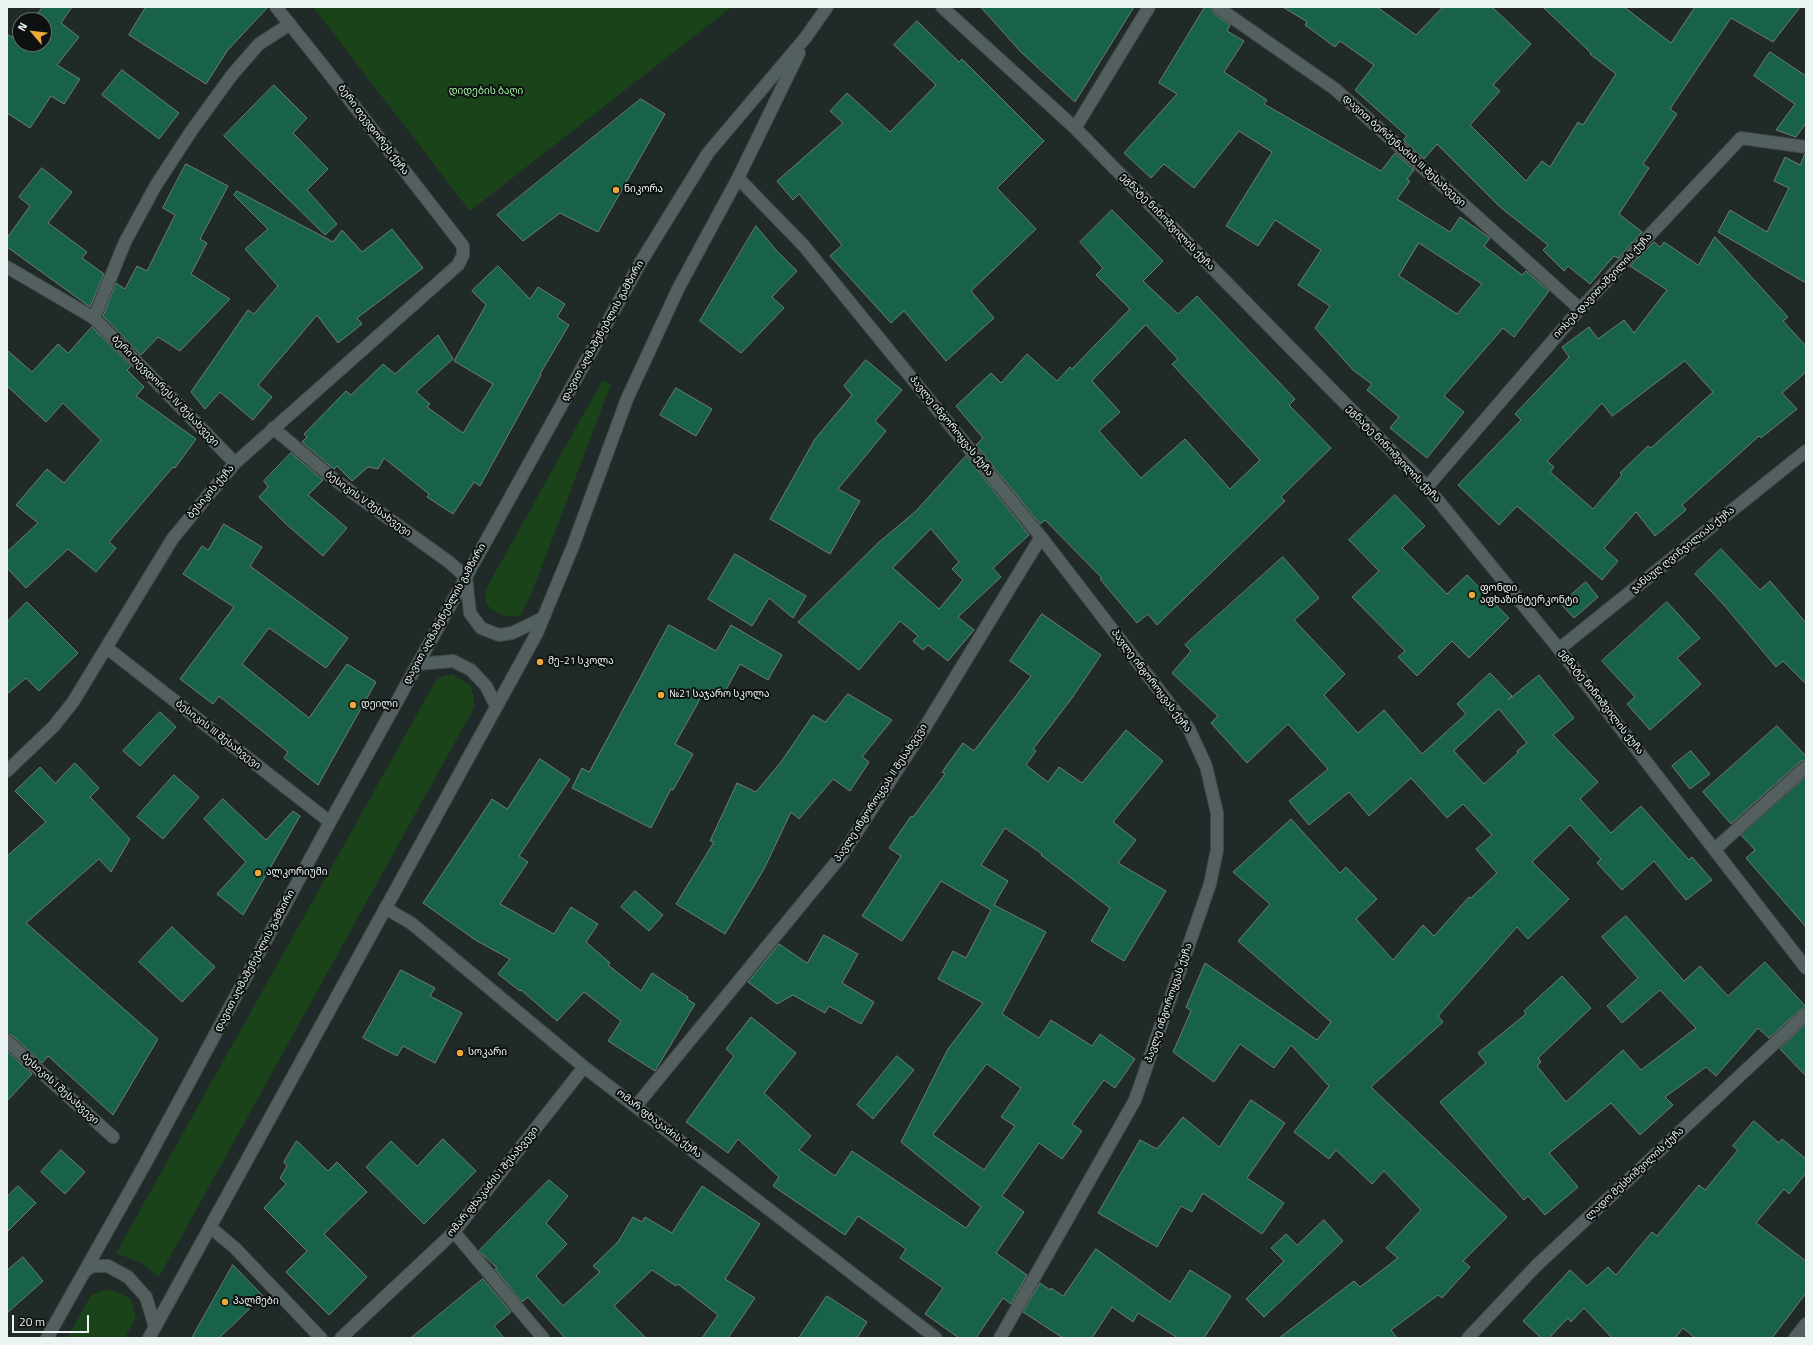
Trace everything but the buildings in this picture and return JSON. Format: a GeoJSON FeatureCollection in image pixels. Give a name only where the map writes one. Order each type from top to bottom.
{"type":"FeatureCollection","features":[{"type":"Feature","properties":{"kind":"street","name":"ბერი თევდორეს ქუჩა"},"geometry":{"type":"LineString","coordinates":[[276,7],[463,246],[463,256]]}},
{"type":"Feature","properties":{"kind":"street","name":"დავით აღმაშენებლის გამზირი"},"geometry":{"type":"LineString","coordinates":[[47,1338],[148,1158],[330,822],[642,260],[708,153],[806,37],[827,7]]}},
{"type":"Feature","properties":{"kind":"street","name":"ეგნატე ნინოშვილის ქუჩა"},"geometry":{"type":"LineString","coordinates":[[942,7],[1075,128],[1427,487],[1559,649],[1806,968]]}},
{"type":"Feature","properties":{"kind":"street"},"geometry":{"type":"LineString","coordinates":[[1075,128],[1149,7]]}},
{"type":"Feature","properties":{"kind":"street","name":"დავით ბერძენაძის III შესახვევი"},"geometry":{"type":"LineString","coordinates":[[1217,7],[1335,89],[1580,309]]}},
{"type":"Feature","properties":{"kind":"street"},"geometry":{"type":"LineString","coordinates":[[94,318],[125,242],[156,185],[192,130],[232,75],[259,44],[290,24]]}},
{"type":"Feature","properties":{"kind":"street","name":"დავით აღმაშენებლის გამზირი"},"geometry":{"type":"LineString","coordinates":[[149,1338],[537,633],[573,546],[627,399],[678,289],[738,178],[806,37]]}},
{"type":"Feature","properties":{"kind":"street","name":"იოსებ დავითაშვილის ქუჩა"},"geometry":{"type":"LineString","coordinates":[[1427,487],[1580,309],[1741,138],[1806,147]]}},
{"type":"Feature","properties":{"kind":"street","name":"პავლე ინგოროყვას ქუჩა"},"geometry":{"type":"LineString","coordinates":[[738,178],[804,246],[1041,537],[1189,729],[1206,766],[1217,813],[1217,850],[1210,884],[1135,1100],[1000,1338]]}},
{"type":"Feature","properties":{"kind":"street","name":"ბესიკის ქუჩა"},"geometry":{"type":"LineString","coordinates":[[7,771],[54,726],[74,702],[173,538],[235,463],[458,265],[463,256]]}},
{"type":"Feature","properties":{"kind":"street","name":"ბერი თევდორეს IV შესახვევი"},"geometry":{"type":"LineString","coordinates":[[7,267],[94,318],[235,463]]}},
{"type":"Feature","properties":{"kind":"street","name":"ბესიკის V შესახვევი"},"geometry":{"type":"LineString","coordinates":[[273,428],[335,480],[449,562],[466,578]]}},
{"type":"Feature","properties":{"kind":"street","name":"ჯანსუღ ღვინჯილიას ქუჩა"},"geometry":{"type":"LineString","coordinates":[[1559,649],[1806,451]]}},
{"type":"Feature","properties":{"kind":"street","name":"პავლე ინგოროყვას II შესახვევი"},"geometry":{"type":"LineString","coordinates":[[636,1106],[842,855],[922,732],[1041,537]]}},
{"type":"Feature","properties":{"kind":"street"},"geometry":{"type":"LineString","coordinates":[[466,578],[470,613],[481,628],[499,635],[512,633],[543,618]]}},
{"type":"Feature","properties":{"kind":"street","name":"ბესიკის III შესახვევი"},"geometry":{"type":"LineString","coordinates":[[107,648],[330,822]]}},
{"type":"Feature","properties":{"kind":"street"},"geometry":{"type":"LineString","coordinates":[[418,664],[453,661],[471,670],[486,686],[496,706]]}},
{"type":"Feature","properties":{"kind":"street"},"geometry":{"type":"LineString","coordinates":[[1715,849],[1806,766]]}},
{"type":"Feature","properties":{"kind":"street","name":"ომარ ფხაკაძის ქუჩა"},"geometry":{"type":"LineString","coordinates":[[385,908],[411,923],[584,1067],[936,1338]]}},
{"type":"Feature","properties":{"kind":"street","name":"ლადო მესხიშვილის ქუჩა"},"geometry":{"type":"LineString","coordinates":[[1468,1338],[1536,1266],[1806,1014]]}},
{"type":"Feature","properties":{"kind":"street","name":"ბესიკის I შესახვევი"},"geometry":{"type":"LineString","coordinates":[[7,1041],[113,1137]]}},
{"type":"Feature","properties":{"kind":"street","name":"ომარ ფხაკაძის I შესახვევი"},"geometry":{"type":"LineString","coordinates":[[341,1338],[454,1232],[584,1067]]}},
{"type":"Feature","properties":{"kind":"street"},"geometry":{"type":"LineString","coordinates":[[210,1227],[235,1248],[321,1338]]}},
{"type":"Feature","properties":{"kind":"street"},"geometry":{"type":"LineString","coordinates":[[454,1232],[543,1338]]}},
{"type":"Feature","properties":{"kind":"street"},"geometry":{"type":"LineString","coordinates":[[85,1271],[92,1266],[108,1266],[128,1277],[146,1296],[155,1327]]}},
{"type":"Feature","properties":{"kind":"street"},"geometry":{"type":"LineString","coordinates":[[1795,1338],[1806,1324]]}},
{"type":"Feature","properties":{"kind":"green space","name":"დიდების ბაღი"},"geometry":{"type":"Polygon","coordinates":[[[313,7],[732,7],[470,211],[313,7]]]}},
{"type":"Feature","properties":{"kind":"green space"},"geometry":{"type":"Polygon","coordinates":[[[602,381],[611,384],[531,595],[520,616],[502,615],[491,609],[486,599],[486,590],[602,381]]]}},
{"type":"Feature","properties":{"kind":"green space"},"geometry":{"type":"Polygon","coordinates":[[[452,674],[470,685],[474,699],[474,708],[159,1277],[141,1263],[116,1253],[435,682],[440,677],[452,674]]]}},
{"type":"Feature","properties":{"kind":"green space"},"geometry":{"type":"Polygon","coordinates":[[[103,1290],[115,1291],[131,1299],[136,1318],[125,1338],[67,1338],[91,1295],[103,1290]]]}},
{"type":"Feature","properties":{"kind":"place","name":"ნიკორა"},"geometry":{"type":"Point","coordinates":[616,190]}},
{"type":"Feature","properties":{"kind":"place","name":"ფონდი აფხაზინტერკონტი"},"geometry":{"type":"Point","coordinates":[1472,595]}},
{"type":"Feature","properties":{"kind":"place","name":"მე-21 სკოლა"},"geometry":{"type":"Point","coordinates":[540,662]}},
{"type":"Feature","properties":{"kind":"place","name":"№21 საჯარო სკოლა"},"geometry":{"type":"Point","coordinates":[661,695]}},
{"type":"Feature","properties":{"kind":"place","name":"დეილი"},"geometry":{"type":"Point","coordinates":[353,705]}},
{"type":"Feature","properties":{"kind":"place","name":"ალკორიუმი"},"geometry":{"type":"Point","coordinates":[258,873]}},
{"type":"Feature","properties":{"kind":"place","name":"სოკარი"},"geometry":{"type":"Point","coordinates":[460,1053]}},
{"type":"Feature","properties":{"kind":"place","name":"პალმები"},"geometry":{"type":"Point","coordinates":[225,1302]}}]}
